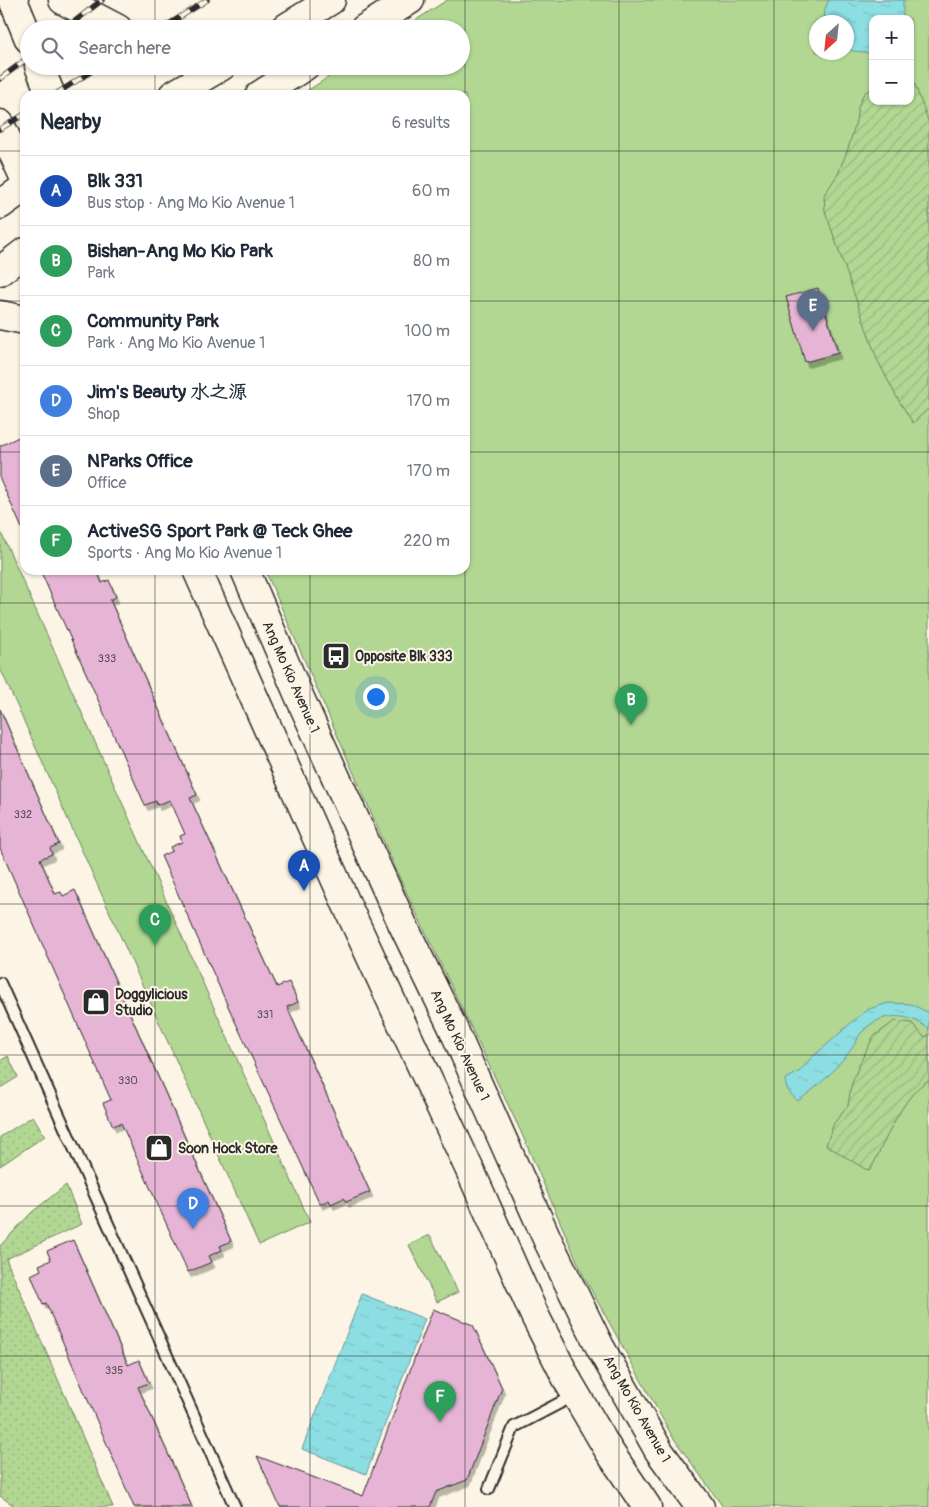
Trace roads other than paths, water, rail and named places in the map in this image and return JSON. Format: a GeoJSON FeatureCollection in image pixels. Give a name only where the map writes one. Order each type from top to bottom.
{"type":"FeatureCollection","features":[{"type":"Feature","properties":{"kind":"main road"},"geometry":{"type":"LineString","coordinates":[[13,0],[21,20]]}},
{"type":"Feature","properties":{"kind":"main road"},"geometry":{"type":"LineString","coordinates":[[63,0],[101,20]]}},
{"type":"Feature","properties":{"kind":"main road"},"geometry":{"type":"LineString","coordinates":[[298,20],[330,0]]}},
{"type":"Feature","properties":{"kind":"main road"},"geometry":{"type":"LineString","coordinates":[[378,20],[410,0]]}},
{"type":"Feature","properties":{"kind":"main road"},"geometry":{"type":"LineString","coordinates":[[43,75],[49,90]]}},
{"type":"Feature","properties":{"kind":"main road"},"geometry":{"type":"LineString","coordinates":[[181,90],[207,75]]}},
{"type":"Feature","properties":{"kind":"main road"},"geometry":{"type":"LineString","coordinates":[[268,90],[291,75]]}},
{"type":"Feature","properties":{"kind":"main road"},"geometry":{"type":"LineString","coordinates":[[0,124],[20,168]]}},
{"type":"Feature","properties":{"kind":"main road"},"geometry":{"type":"LineString","coordinates":[[0,205],[20,191]]}},
{"type":"Feature","properties":{"kind":"main road"},"geometry":{"type":"LineString","coordinates":[[0,271],[20,256]]}},
{"type":"Feature","properties":{"kind":"main road"},"geometry":{"type":"LineString","coordinates":[[0,315],[20,319]]}},
{"type":"Feature","properties":{"kind":"main road"},"geometry":{"type":"LineString","coordinates":[[199,575],[350,912],[474,1179],[535,1316],[608,1451],[647,1507]]}},
{"type":"Feature","properties":{"kind":"main road","name":"Ang Mo Kio Avenue 1"},"geometry":{"type":"LineString","coordinates":[[247,575],[308,716],[452,1026],[548,1240],[600,1347],[659,1452],[700,1507]]}},
{"type":"Feature","properties":{"kind":"lane"},"geometry":{"type":"LineString","coordinates":[[0,982],[235,1507]]}},
{"type":"Feature","properties":{"kind":"lane"},"geometry":{"type":"LineString","coordinates":[[489,1489],[514,1427],[576,1394]]}},
{"type":"Feature","properties":{"kind":"water"},"geometry":{"type":"Polygon","coordinates":[[[829,0],[903,0],[903,15],[869,15],[869,53],[854,51],[854,15],[825,15],[829,0]]]}},
{"type":"Feature","properties":{"kind":"water"},"geometry":{"type":"Polygon","coordinates":[[[888,1003],[911,1004],[929,1013],[929,1029],[904,1017],[887,1017],[879,1020],[862,1032],[850,1051],[821,1083],[798,1101],[787,1089],[785,1080],[800,1071],[812,1057],[869,1009],[888,1003]]]}},
{"type":"Feature","properties":{"kind":"water"},"geometry":{"type":"Polygon","coordinates":[[[362,1294],[425,1319],[366,1474],[302,1449],[362,1294]]]}},
{"type":"Feature","properties":{"kind":"railway"},"geometry":{"type":"LineString","coordinates":[[76,20],[102,0]]}},
{"type":"Feature","properties":{"kind":"railway"},"geometry":{"type":"LineString","coordinates":[[175,20],[207,0]]}},
{"type":"Feature","properties":{"kind":"railway"},"geometry":{"type":"LineString","coordinates":[[0,79],[20,64]]}},
{"type":"Feature","properties":{"kind":"railway"},"geometry":{"type":"LineString","coordinates":[[62,90],[86,75]]}},
{"type":"Feature","properties":{"kind":"railway"},"geometry":{"type":"LineString","coordinates":[[0,129],[20,117]]}},
{"type":"Feature","properties":{"kind":"place","name":"NParks Office"},"geometry":{"type":"Point","coordinates":[813,331]}},
{"type":"Feature","properties":{"kind":"place","name":"Opposite Blk 333"},"geometry":{"type":"Point","coordinates":[336,656]}},
{"type":"Feature","properties":{"kind":"place","name":"Bishan-Ang Mo Kio Park"},"geometry":{"type":"Point","coordinates":[631,725]}},
{"type":"Feature","properties":{"kind":"place","name":"Blk 331"},"geometry":{"type":"Point","coordinates":[304,891]}},
{"type":"Feature","properties":{"kind":"place","name":"Community Park"},"geometry":{"type":"Point","coordinates":[155,945]}},
{"type":"Feature","properties":{"kind":"place","name":"Doggylicious Studio"},"geometry":{"type":"Point","coordinates":[96,1002]}},
{"type":"Feature","properties":{"kind":"place","name":"Soon Hock Store"},"geometry":{"type":"Point","coordinates":[159,1148]}},
{"type":"Feature","properties":{"kind":"place","name":"Jim's Beauty 水之源"},"geometry":{"type":"Point","coordinates":[193,1229]}},
{"type":"Feature","properties":{"kind":"place","name":"ActiveSG Sport Park @ Teck Ghee"},"geometry":{"type":"Point","coordinates":[440,1422]}}]}
